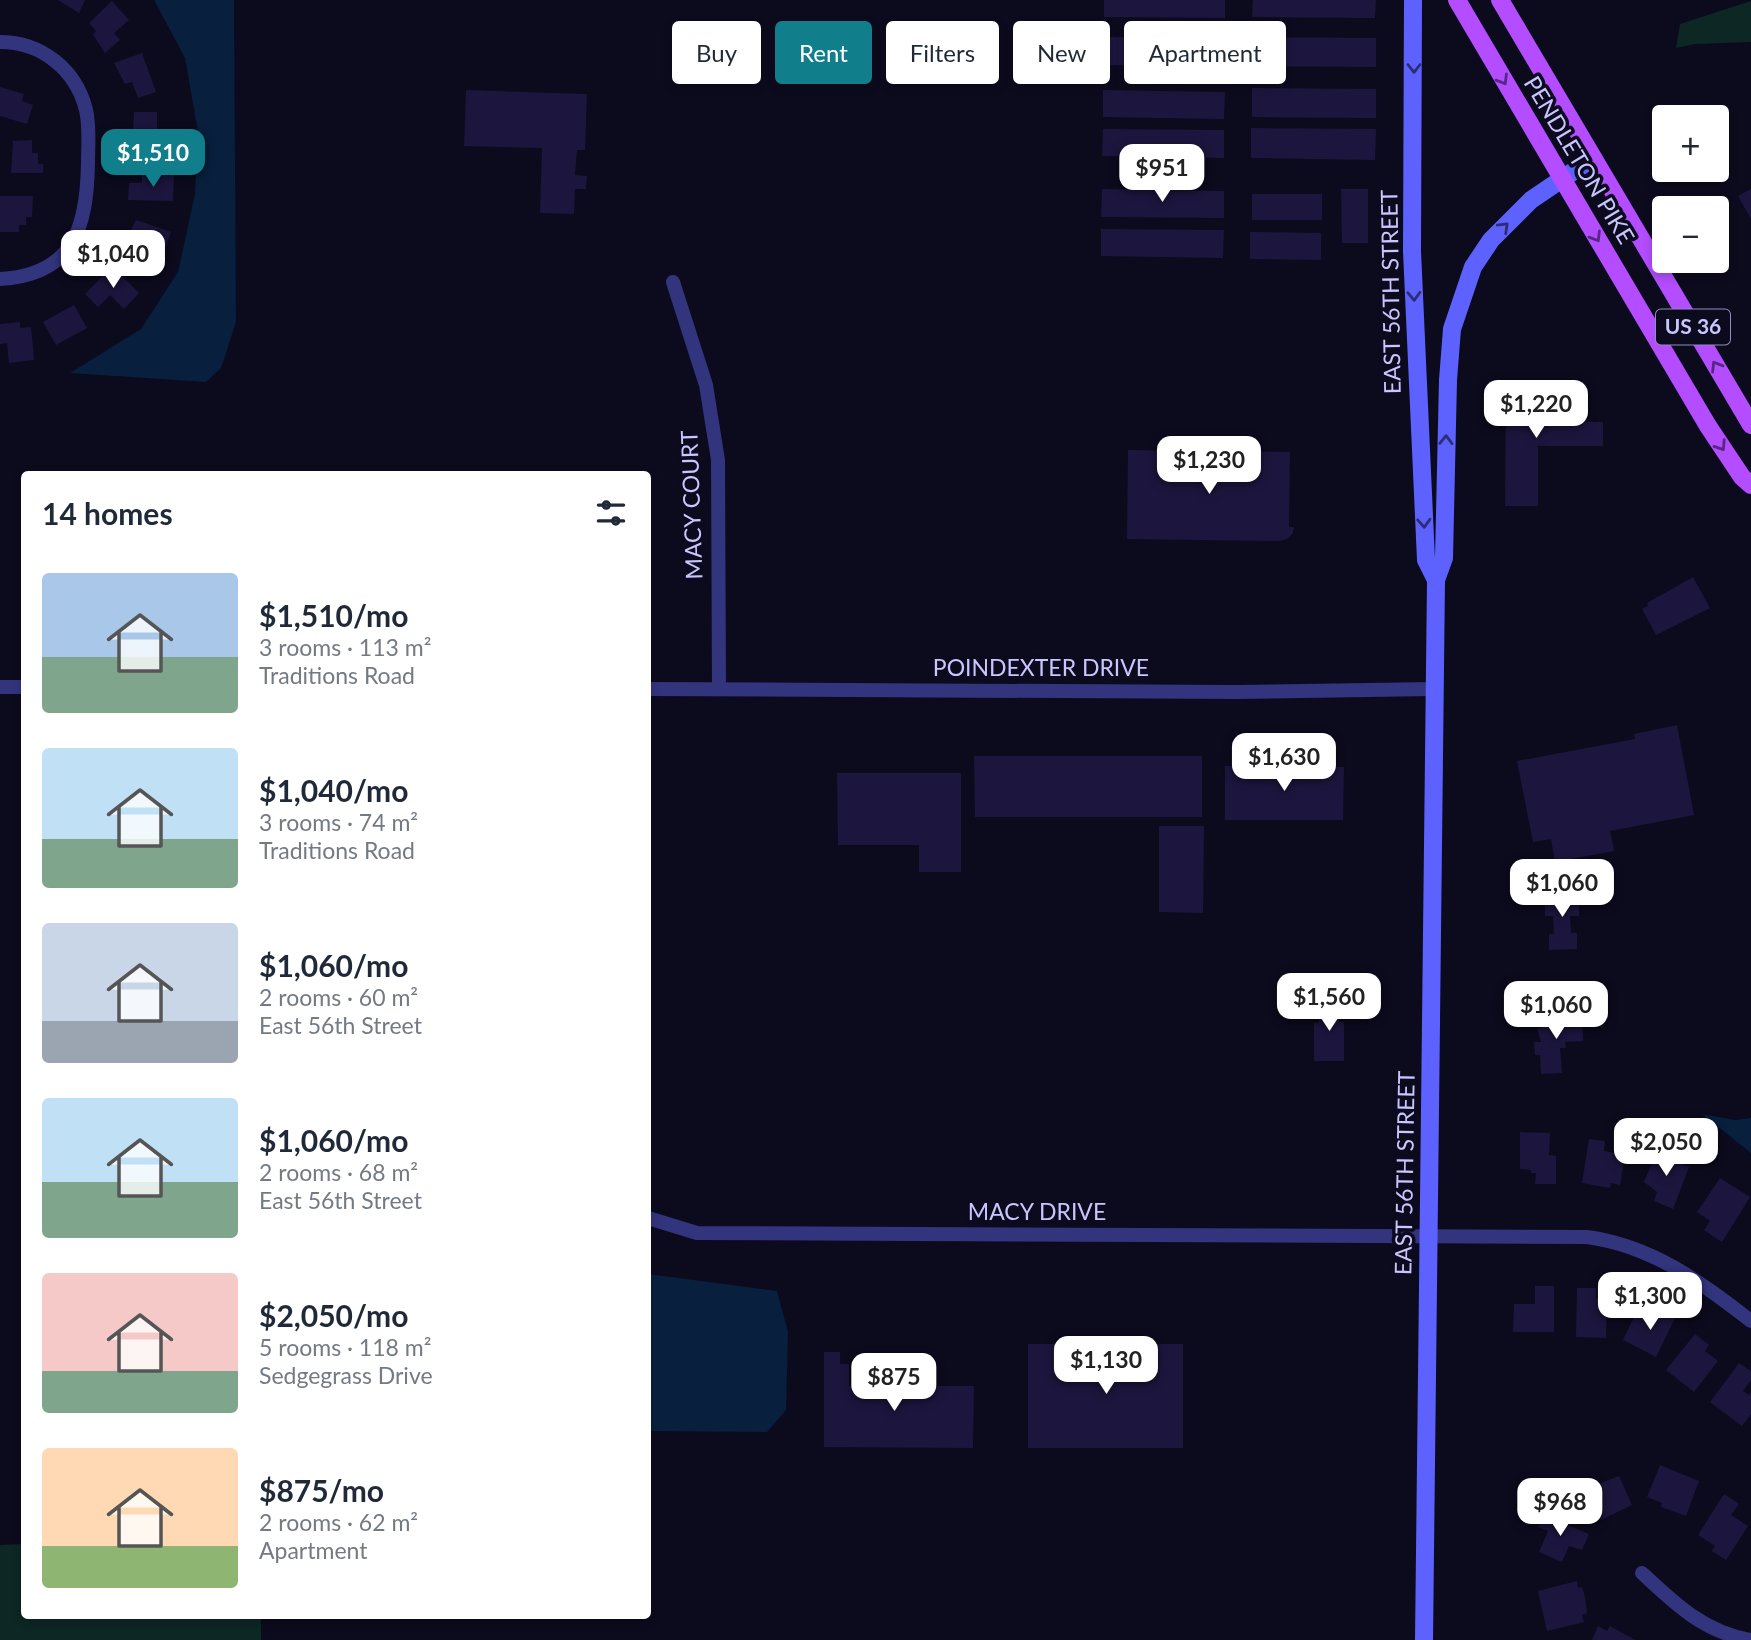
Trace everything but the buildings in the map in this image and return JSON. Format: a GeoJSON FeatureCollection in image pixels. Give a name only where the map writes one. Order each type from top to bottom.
{"type":"FeatureCollection","features":[{"type":"Feature","properties":{"kind":"main road","name":"EAST 56TH STREET"},"geometry":{"type":"LineString","coordinates":[[1413,0],[1414,305],[1426,560],[1436,580]]}},
{"type":"Feature","properties":{"kind":"main road","name":"PENDLETON PIKE"},"geometry":{"type":"LineString","coordinates":[[1457,0],[1708,426],[1742,477],[1751,485]]}},
{"type":"Feature","properties":{"kind":"main road","name":"PENDLETON PIKE"},"geometry":{"type":"LineString","coordinates":[[1500,0],[1751,425]]}},
{"type":"Feature","properties":{"kind":"main road"},"geometry":{"type":"LineString","coordinates":[[1513,0],[1535,60]]}},
{"type":"Feature","properties":{"kind":"main road","name":"EAST 56TH STREET"},"geometry":{"type":"LineString","coordinates":[[1424,1640],[1436,580],[1444,558],[1448,380],[1452,329],[1473,267],[1491,240],[1531,201],[1594,158]]}},
{"type":"Feature","properties":{"kind":"street"},"geometry":{"type":"LineString","coordinates":[[0,41],[36,49],[65,70],[80,93],[88,129],[88,201],[81,228],[72,243],[53,262],[28,275],[0,279]]}},
{"type":"Feature","properties":{"kind":"street","name":"MACY COURT"},"geometry":{"type":"LineString","coordinates":[[673,282],[706,385],[718,460],[719,689]]}},
{"type":"Feature","properties":{"kind":"street"},"geometry":{"type":"LineString","coordinates":[[0,687],[21,687]]}},
{"type":"Feature","properties":{"kind":"street","name":"POINDEXTER DRIVE"},"geometry":{"type":"LineString","coordinates":[[651,689],[1237,692],[1434,689]]}},
{"type":"Feature","properties":{"kind":"street","name":"MACY DRIVE"},"geometry":{"type":"LineString","coordinates":[[651,1219],[697,1233],[1575,1237],[1622,1244],[1644,1251],[1677,1267],[1751,1321]]}},
{"type":"Feature","properties":{"kind":"street"},"geometry":{"type":"LineString","coordinates":[[1642,1573],[1698,1622],[1729,1636],[1750,1640]]}},
{"type":"Feature","properties":{"kind":"green space"},"geometry":{"type":"Polygon","coordinates":[[[1751,1],[1751,42],[1695,44],[1676,48],[1680,24],[1751,1]]]}},
{"type":"Feature","properties":{"kind":"green space"},"geometry":{"type":"Polygon","coordinates":[[[21,1544],[21,1619],[261,1619],[261,1640],[0,1640],[0,1545],[21,1544]]]}},
{"type":"Feature","properties":{"kind":"water"},"geometry":{"type":"Polygon","coordinates":[[[154,0],[234,0],[236,322],[221,368],[206,382],[70,373],[141,329],[178,272],[195,194],[198,132],[185,58],[154,0]]]}},
{"type":"Feature","properties":{"kind":"water"},"geometry":{"type":"Polygon","coordinates":[[[1702,1114],[1735,1120],[1751,1118],[1751,1153],[1702,1114]]]}},
{"type":"Feature","properties":{"kind":"water"},"geometry":{"type":"Polygon","coordinates":[[[651,1274],[777,1291],[788,1332],[786,1410],[767,1432],[651,1431],[651,1274]]]}}]}
